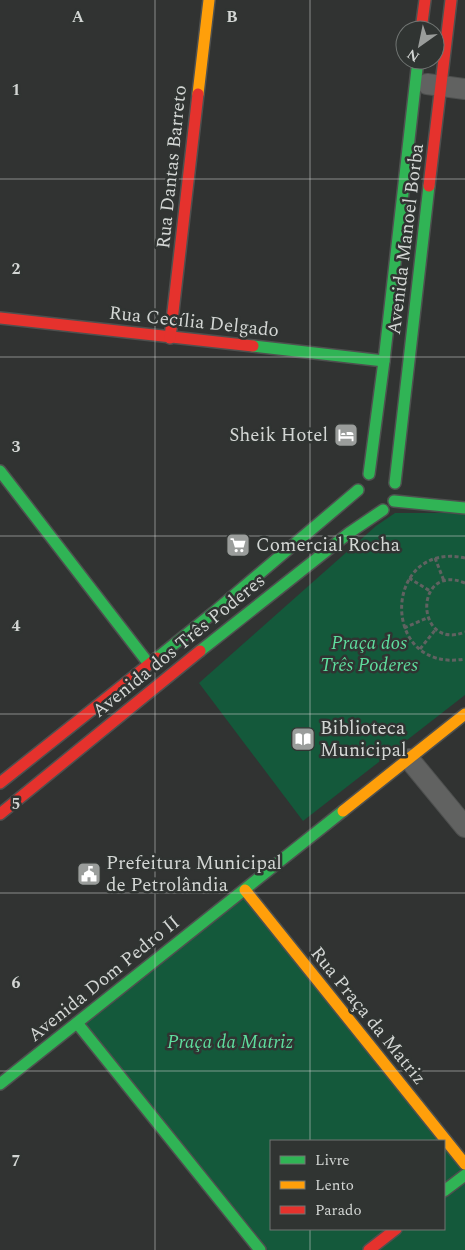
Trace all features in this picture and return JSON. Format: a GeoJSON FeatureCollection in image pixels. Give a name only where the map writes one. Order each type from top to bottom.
{"type":"FeatureCollection","features":[{"type":"Feature","properties":{"kind":"street","name":"Rua Dantas Barreto"},"geometry":{"type":"LineString","coordinates":[[170,338],[208,0]]}},
{"type":"Feature","properties":{"kind":"street"},"geometry":{"type":"LineString","coordinates":[[422,20],[425,0]]}},
{"type":"Feature","properties":{"kind":"street","name":"Avenida Manoel Borba"},"geometry":{"type":"LineString","coordinates":[[394,483],[451,0]]}},
{"type":"Feature","properties":{"kind":"street","name":"Avenida Manoel Borba"},"geometry":{"type":"LineString","coordinates":[[377,473],[384,361],[417,70]]}},
{"type":"Feature","properties":{"kind":"street"},"geometry":{"type":"LineString","coordinates":[[415,83],[465,89]]}},
{"type":"Feature","properties":{"kind":"street","name":"Rua Cecília Delgado"},"geometry":{"type":"LineString","coordinates":[[0,318],[384,361]]}},
{"type":"Feature","properties":{"kind":"street"},"geometry":{"type":"LineString","coordinates":[[0,472],[149,664]]}},
{"type":"Feature","properties":{"kind":"street"},"geometry":{"type":"LineString","coordinates":[[377,473],[392,479],[394,483],[396,492],[394,502],[383,510],[374,510],[364,505],[360,499],[358,490],[360,482],[377,473]]}},
{"type":"Feature","properties":{"kind":"street","name":"Avenida dos Três Poderes"},"geometry":{"type":"LineString","coordinates":[[0,783],[213,613],[358,490]]}},
{"type":"Feature","properties":{"kind":"street"},"geometry":{"type":"LineString","coordinates":[[394,502],[465,508]]}},
{"type":"Feature","properties":{"kind":"street","name":"Avenida dos Três Poderes"},"geometry":{"type":"LineString","coordinates":[[1,811],[349,533],[383,510]]}},
{"type":"Feature","properties":{"kind":"street","name":"Avenida Dom Pedro II"},"geometry":{"type":"LineString","coordinates":[[0,1084],[465,714]]}},
{"type":"Feature","properties":{"kind":"street"},"geometry":{"type":"LineString","coordinates":[[409,759],[465,827]]}},
{"type":"Feature","properties":{"kind":"street","name":"Rua Praça da Matriz"},"geometry":{"type":"LineString","coordinates":[[244,890],[465,1164]]}},
{"type":"Feature","properties":{"kind":"street"},"geometry":{"type":"LineString","coordinates":[[77,1023],[260,1250]]}},
{"type":"Feature","properties":{"kind":"street"},"geometry":{"type":"LineString","coordinates":[[445,1190],[465,1175]]}},
{"type":"Feature","properties":{"kind":"street"},"geometry":{"type":"LineString","coordinates":[[369,1250],[395,1230]]}},
{"type":"Feature","properties":{"kind":"path"},"geometry":{"type":"LineString","coordinates":[[465,558],[454,556],[435,558],[422,565],[409,578],[403,590],[400,604],[404,628],[420,649],[434,657],[450,660],[465,658]]}},
{"type":"Feature","properties":{"kind":"path"},"geometry":{"type":"LineString","coordinates":[[435,558],[444,581]]}},
{"type":"Feature","properties":{"kind":"path"},"geometry":{"type":"LineString","coordinates":[[409,578],[430,591]]}},
{"type":"Feature","properties":{"kind":"path"},"geometry":{"type":"LineString","coordinates":[[465,582],[454,579],[437,584],[430,591],[425,605],[427,618],[436,629],[452,635],[465,633]]}},
{"type":"Feature","properties":{"kind":"path"},"geometry":{"type":"LineString","coordinates":[[404,628],[427,618]]}},
{"type":"Feature","properties":{"kind":"path"},"geometry":{"type":"LineString","coordinates":[[420,649],[436,629]]}},
{"type":"Feature","properties":{"kind":"green space","name":"Praça dos Três Poderes"},"geometry":{"type":"Polygon","coordinates":[[[395,513],[465,513],[465,695],[303,821],[199,683],[376,526],[395,513]]]}},
{"type":"Feature","properties":{"kind":"green space","name":"Praça da Matriz"},"geometry":{"type":"Polygon","coordinates":[[[245,890],[465,1164],[465,1250],[260,1250],[77,1023],[245,890]]]}},
{"type":"Feature","properties":{"kind":"traffic: fast"},"geometry":{"type":"LineString","coordinates":[[369,474],[384,361],[417,70]]}},
{"type":"Feature","properties":{"kind":"traffic: fast"},"geometry":{"type":"LineString","coordinates":[[395,483],[429,186]]}},
{"type":"Feature","properties":{"kind":"traffic: fast"},"geometry":{"type":"LineString","coordinates":[[253,346],[384,361]]}},
{"type":"Feature","properties":{"kind":"traffic: fast"},"geometry":{"type":"LineString","coordinates":[[0,471],[149,664]]}},
{"type":"Feature","properties":{"kind":"traffic: fast"},"geometry":{"type":"LineString","coordinates":[[157,658],[358,490]]}},
{"type":"Feature","properties":{"kind":"traffic: fast"},"geometry":{"type":"LineString","coordinates":[[394,501],[465,508]]}},
{"type":"Feature","properties":{"kind":"traffic: fast"},"geometry":{"type":"LineString","coordinates":[[200,651],[349,533],[383,510]]}},
{"type":"Feature","properties":{"kind":"traffic: fast"},"geometry":{"type":"LineString","coordinates":[[0,1084],[343,811]]}},
{"type":"Feature","properties":{"kind":"traffic: fast"},"geometry":{"type":"LineString","coordinates":[[77,1023],[260,1250]]}},
{"type":"Feature","properties":{"kind":"traffic: fast"},"geometry":{"type":"LineString","coordinates":[[445,1190],[465,1175]]}},
{"type":"Feature","properties":{"kind":"traffic: slow"},"geometry":{"type":"LineString","coordinates":[[198,94],[209,0]]}},
{"type":"Feature","properties":{"kind":"traffic: slow"},"geometry":{"type":"LineString","coordinates":[[343,811],[465,714]]}},
{"type":"Feature","properties":{"kind":"traffic: slow"},"geometry":{"type":"LineString","coordinates":[[245,890],[465,1164]]}},
{"type":"Feature","properties":{"kind":"traffic: jam"},"geometry":{"type":"LineString","coordinates":[[422,20],[425,0]]}},
{"type":"Feature","properties":{"kind":"traffic: jam"},"geometry":{"type":"LineString","coordinates":[[429,186],[451,0]]}},
{"type":"Feature","properties":{"kind":"traffic: jam"},"geometry":{"type":"LineString","coordinates":[[170,338],[198,94]]}},
{"type":"Feature","properties":{"kind":"traffic: jam"},"geometry":{"type":"LineString","coordinates":[[0,318],[253,346]]}},
{"type":"Feature","properties":{"kind":"traffic: jam"},"geometry":{"type":"LineString","coordinates":[[0,814],[200,651]]}},
{"type":"Feature","properties":{"kind":"traffic: jam"},"geometry":{"type":"LineString","coordinates":[[0,783],[157,658]]}},
{"type":"Feature","properties":{"kind":"traffic: jam"},"geometry":{"type":"LineString","coordinates":[[369,1250],[395,1230]]}},
{"type":"Feature","properties":{"kind":"place","name":"Sheik Hotel"},"geometry":{"type":"Point","coordinates":[346,435]}},
{"type":"Feature","properties":{"kind":"place","name":"Comercial Rocha"},"geometry":{"type":"Point","coordinates":[238,545]}},
{"type":"Feature","properties":{"kind":"place","name":"Biblioteca Municipal"},"geometry":{"type":"Point","coordinates":[303,739]}},
{"type":"Feature","properties":{"kind":"place","name":"Prefeitura Municipal de Petrolândia"},"geometry":{"type":"Point","coordinates":[89,874]}}]}
